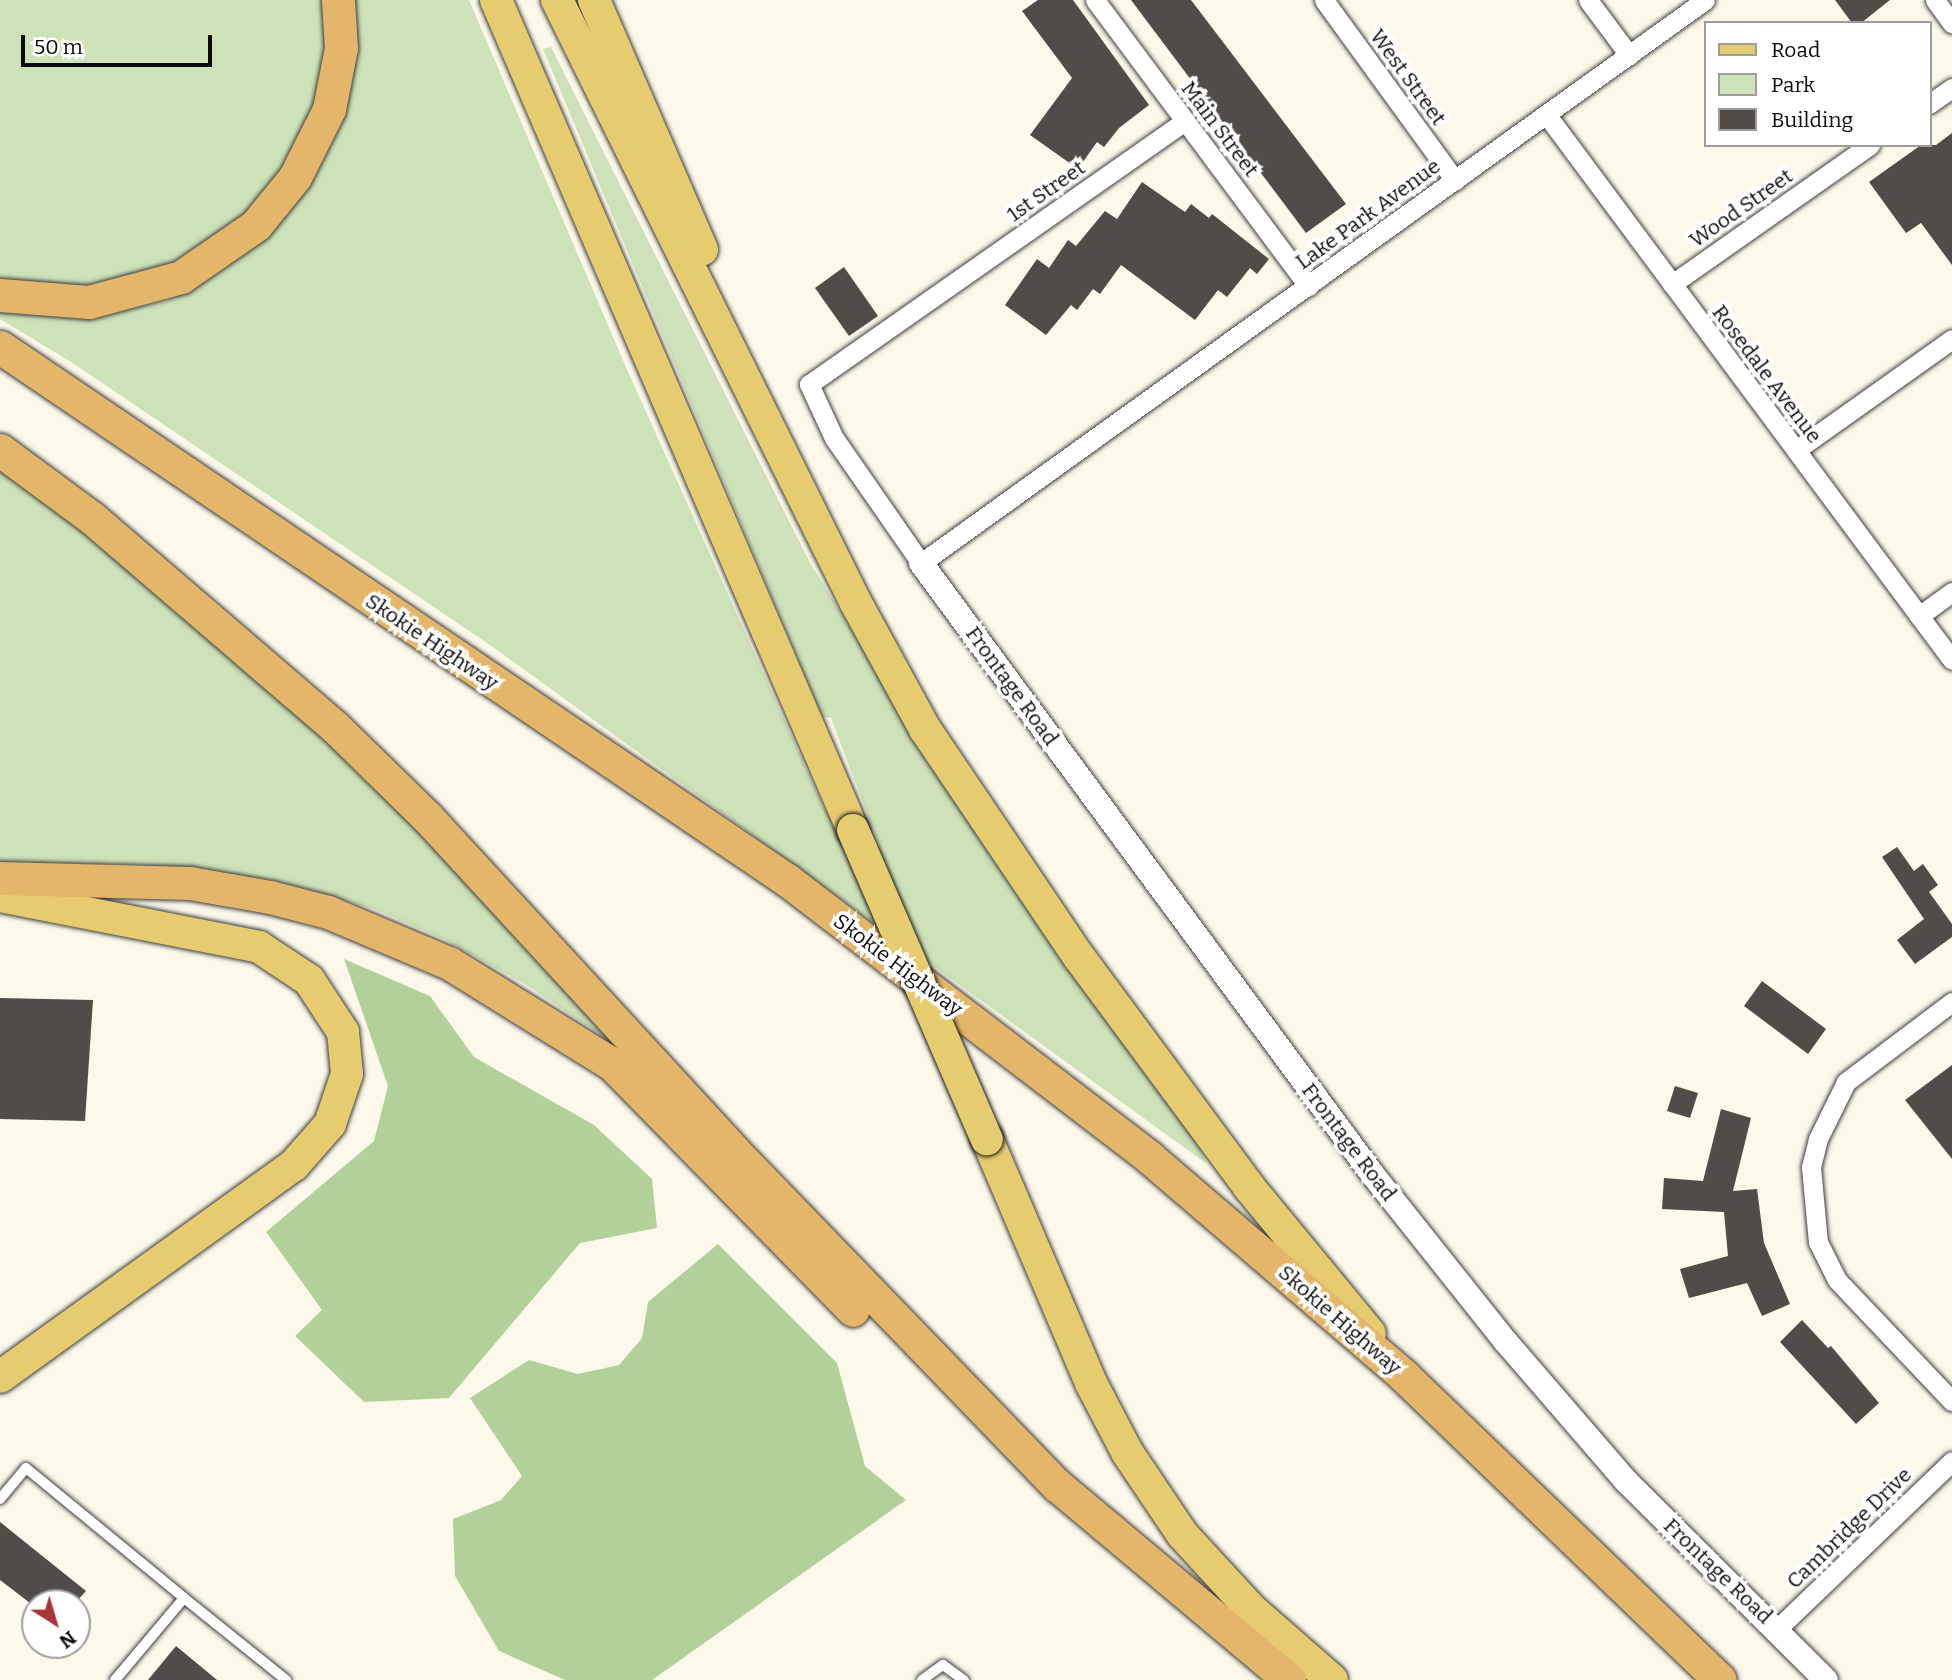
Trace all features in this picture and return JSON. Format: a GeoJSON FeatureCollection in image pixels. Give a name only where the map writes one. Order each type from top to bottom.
{"type":"FeatureCollection","features":[{"type":"Feature","properties":{"kind":"highway"},"geometry":{"type":"LineString","coordinates":[[0,295],[89,302],[181,277],[256,225],[295,177],[329,108],[341,48],[338,0]]}},
{"type":"Feature","properties":{"kind":"highway","name":"Skokie Highway"},"geometry":{"type":"LineString","coordinates":[[0,347],[787,880],[1150,1158],[1405,1376],[1720,1680]]}},
{"type":"Feature","properties":{"kind":"highway"},"geometry":{"type":"LineString","coordinates":[[0,450],[140,558],[334,726],[419,809],[742,1160],[1058,1486]]}},
{"type":"Feature","properties":{"kind":"highway"},"geometry":{"type":"LineString","coordinates":[[0,878],[190,883],[270,897],[328,912],[449,962],[612,1064],[902,1359],[1289,1680]]}},
{"type":"Feature","properties":{"kind":"main road"},"geometry":{"type":"LineString","coordinates":[[496,0],[1091,1383],[1126,1452],[1182,1534],[1252,1610],[1332,1680]]}},
{"type":"Feature","properties":{"kind":"main road"},"geometry":{"type":"LineString","coordinates":[[556,0],[871,632],[925,729],[1079,957],[1240,1177],[1405,1376]]}},
{"type":"Feature","properties":{"kind":"main road"},"geometry":{"type":"LineString","coordinates":[[594,0],[704,253],[729,350]]}},
{"type":"Feature","properties":{"kind":"main road"},"geometry":{"type":"LineString","coordinates":[[0,896],[258,947],[309,980],[343,1032],[346,1074],[330,1124],[294,1165],[0,1377]]}},
{"type":"Feature","properties":{"kind":"street","name":"Main Street"},"geometry":{"type":"LineString","coordinates":[[1095,0],[1308,286]]}},
{"type":"Feature","properties":{"kind":"street","name":"West Street"},"geometry":{"type":"LineString","coordinates":[[1324,0],[1455,180]]}},
{"type":"Feature","properties":{"kind":"street"},"geometry":{"type":"LineString","coordinates":[[1588,0],[1629,55]]}},
{"type":"Feature","properties":{"kind":"street","name":"Lake Park Avenue"},"geometry":{"type":"LineString","coordinates":[[921,563],[1705,0]]}},
{"type":"Feature","properties":{"kind":"street"},"geometry":{"type":"LineString","coordinates":[[1935,0],[1952,23]]}},
{"type":"Feature","properties":{"kind":"street"},"geometry":{"type":"LineString","coordinates":[[1931,103],[1952,88]]}},
{"type":"Feature","properties":{"kind":"street","name":"Rosedale Avenue"},"geometry":{"type":"LineString","coordinates":[[1546,114],[1952,660]]}},
{"type":"Feature","properties":{"kind":"street","name":"1st Street"},"geometry":{"type":"LineString","coordinates":[[921,563],[834,438],[809,384],[1185,121]]}},
{"type":"Feature","properties":{"kind":"street","name":"Wood Street"},"geometry":{"type":"LineString","coordinates":[[1672,284],[1867,147]]}},
{"type":"Feature","properties":{"kind":"street"},"geometry":{"type":"LineString","coordinates":[[1796,450],[1952,339]]}},
{"type":"Feature","properties":{"kind":"street","name":"Frontage Road"},"geometry":{"type":"LineString","coordinates":[[921,563],[1373,1175],[1506,1342],[1626,1481],[1778,1629],[1826,1680]]}},
{"type":"Feature","properties":{"kind":"street"},"geometry":{"type":"LineString","coordinates":[[1919,616],[1952,592]]}},
{"type":"Feature","properties":{"kind":"street"},"geometry":{"type":"LineString","coordinates":[[1952,1002],[1846,1082],[1822,1129],[1811,1167],[1818,1242],[1837,1280],[1952,1401]]}},
{"type":"Feature","properties":{"kind":"street","name":"Cambridge Drive"},"geometry":{"type":"LineString","coordinates":[[1778,1629],[1952,1461]]}},
{"type":"Feature","properties":{"kind":"lane"},"geometry":{"type":"LineString","coordinates":[[0,1499],[26,1468],[286,1680]]}},
{"type":"Feature","properties":{"kind":"lane"},"geometry":{"type":"LineString","coordinates":[[115,1680],[184,1598]]}},
{"type":"Feature","properties":{"kind":"lane"},"geometry":{"type":"LineString","coordinates":[[922,1680],[943,1665],[964,1680]]}},
{"type":"Feature","properties":{"kind":"green space"},"geometry":{"type":"Polygon","coordinates":[[[0,0],[330,0],[325,88],[267,197],[175,266],[70,289],[0,279],[0,0]]]}},
{"type":"Feature","properties":{"kind":"green space"},"geometry":{"type":"Polygon","coordinates":[[[355,0],[469,0],[625,365],[824,808],[880,847],[831,718],[822,717],[543,49],[551,47],[810,563],[1066,966],[1189,1126],[1207,1164],[490,645],[71,362],[0,319],[0,304],[64,316],[116,312],[166,301],[207,281],[251,248],[302,194],[341,125],[356,58],[355,0]]]}},
{"type":"Feature","properties":{"kind":"green space"},"geometry":{"type":"Polygon","coordinates":[[[0,465],[206,628],[367,778],[625,1051],[528,986],[446,940],[374,909],[287,885],[211,871],[131,864],[0,863],[0,465]]]}},
{"type":"Feature","properties":{"kind":"green space"},"geometry":{"type":"Polygon","coordinates":[[[344,959],[430,996],[474,1057],[594,1125],[652,1179],[657,1228],[580,1243],[449,1398],[364,1402],[295,1336],[322,1310],[266,1232],[374,1141],[388,1086],[344,959]]]}},
{"type":"Feature","properties":{"kind":"green space"},"geometry":{"type":"Polygon","coordinates":[[[718,1244],[837,1363],[865,1466],[906,1500],[652,1680],[565,1680],[499,1651],[455,1576],[453,1519],[501,1500],[522,1476],[470,1398],[529,1360],[578,1374],[619,1365],[642,1338],[648,1302],[718,1244]]]}},
{"type":"Feature","properties":{"kind":"building"},"geometry":{"type":"Polygon","coordinates":[[[1038,0],[1073,0],[1149,105],[1119,128],[1104,147],[1097,142],[1078,169],[1030,135],[1072,78],[1022,11],[1038,0]]]}},
{"type":"Feature","properties":{"kind":"building"},"geometry":{"type":"Polygon","coordinates":[[[1131,0],[1191,0],[1346,204],[1306,233],[1131,0]]]}},
{"type":"Feature","properties":{"kind":"building"},"geometry":{"type":"Polygon","coordinates":[[[1835,0],[1890,0],[1864,21],[1851,21],[1835,0]]]}},
{"type":"Feature","properties":{"kind":"building"},"geometry":{"type":"Polygon","coordinates":[[[1952,133],[1952,265],[1921,223],[1906,233],[1869,182],[1918,147],[1936,145],[1952,133]]]}},
{"type":"Feature","properties":{"kind":"building"},"geometry":{"type":"Polygon","coordinates":[[[1142,182],[1185,212],[1191,204],[1209,218],[1212,214],[1269,259],[1257,274],[1250,268],[1227,297],[1218,290],[1195,320],[1121,265],[1100,294],[1093,289],[1077,310],[1071,305],[1046,335],[1005,305],[1037,259],[1049,268],[1068,240],[1076,246],[1105,211],[1117,219],[1142,182]]]}},
{"type":"Feature","properties":{"kind":"building"},"geometry":{"type":"Polygon","coordinates":[[[844,267],[878,316],[849,336],[815,288],[844,267]]]}},
{"type":"Feature","properties":{"kind":"building"},"geometry":{"type":"Polygon","coordinates":[[[1897,847],[1914,871],[1923,864],[1938,885],[1929,892],[1952,924],[1952,937],[1915,964],[1897,940],[1924,919],[1882,857],[1897,847]]]}},
{"type":"Feature","properties":{"kind":"building"},"geometry":{"type":"Polygon","coordinates":[[[1762,981],[1826,1029],[1808,1054],[1744,1006],[1762,981]]]}},
{"type":"Feature","properties":{"kind":"building"},"geometry":{"type":"Polygon","coordinates":[[[0,998],[93,1000],[85,1121],[0,1119],[0,998]]]}},
{"type":"Feature","properties":{"kind":"building"},"geometry":{"type":"Polygon","coordinates":[[[1952,1065],[1952,1159],[1905,1100],[1952,1065]]]}},
{"type":"Feature","properties":{"kind":"building"},"geometry":{"type":"Polygon","coordinates":[[[1675,1086],[1698,1093],[1690,1118],[1667,1111],[1675,1086]]]}},
{"type":"Feature","properties":{"kind":"building"},"geometry":{"type":"Polygon","coordinates":[[[1721,1109],[1751,1118],[1733,1191],[1757,1189],[1764,1243],[1790,1304],[1762,1316],[1747,1283],[1689,1298],[1680,1269],[1728,1256],[1724,1212],[1662,1209],[1664,1178],[1703,1181],[1721,1109]]]}},
{"type":"Feature","properties":{"kind":"building"},"geometry":{"type":"Polygon","coordinates":[[[1802,1320],[1828,1348],[1831,1346],[1879,1403],[1856,1424],[1780,1342],[1802,1320]]]}},
{"type":"Feature","properties":{"kind":"building"},"geometry":{"type":"Polygon","coordinates":[[[0,1522],[84,1589],[21,1589],[21,1596],[0,1580],[0,1522]]]}},
{"type":"Feature","properties":{"kind":"building"},"geometry":{"type":"Polygon","coordinates":[[[176,1646],[217,1680],[148,1680],[176,1646]]]}}]}
